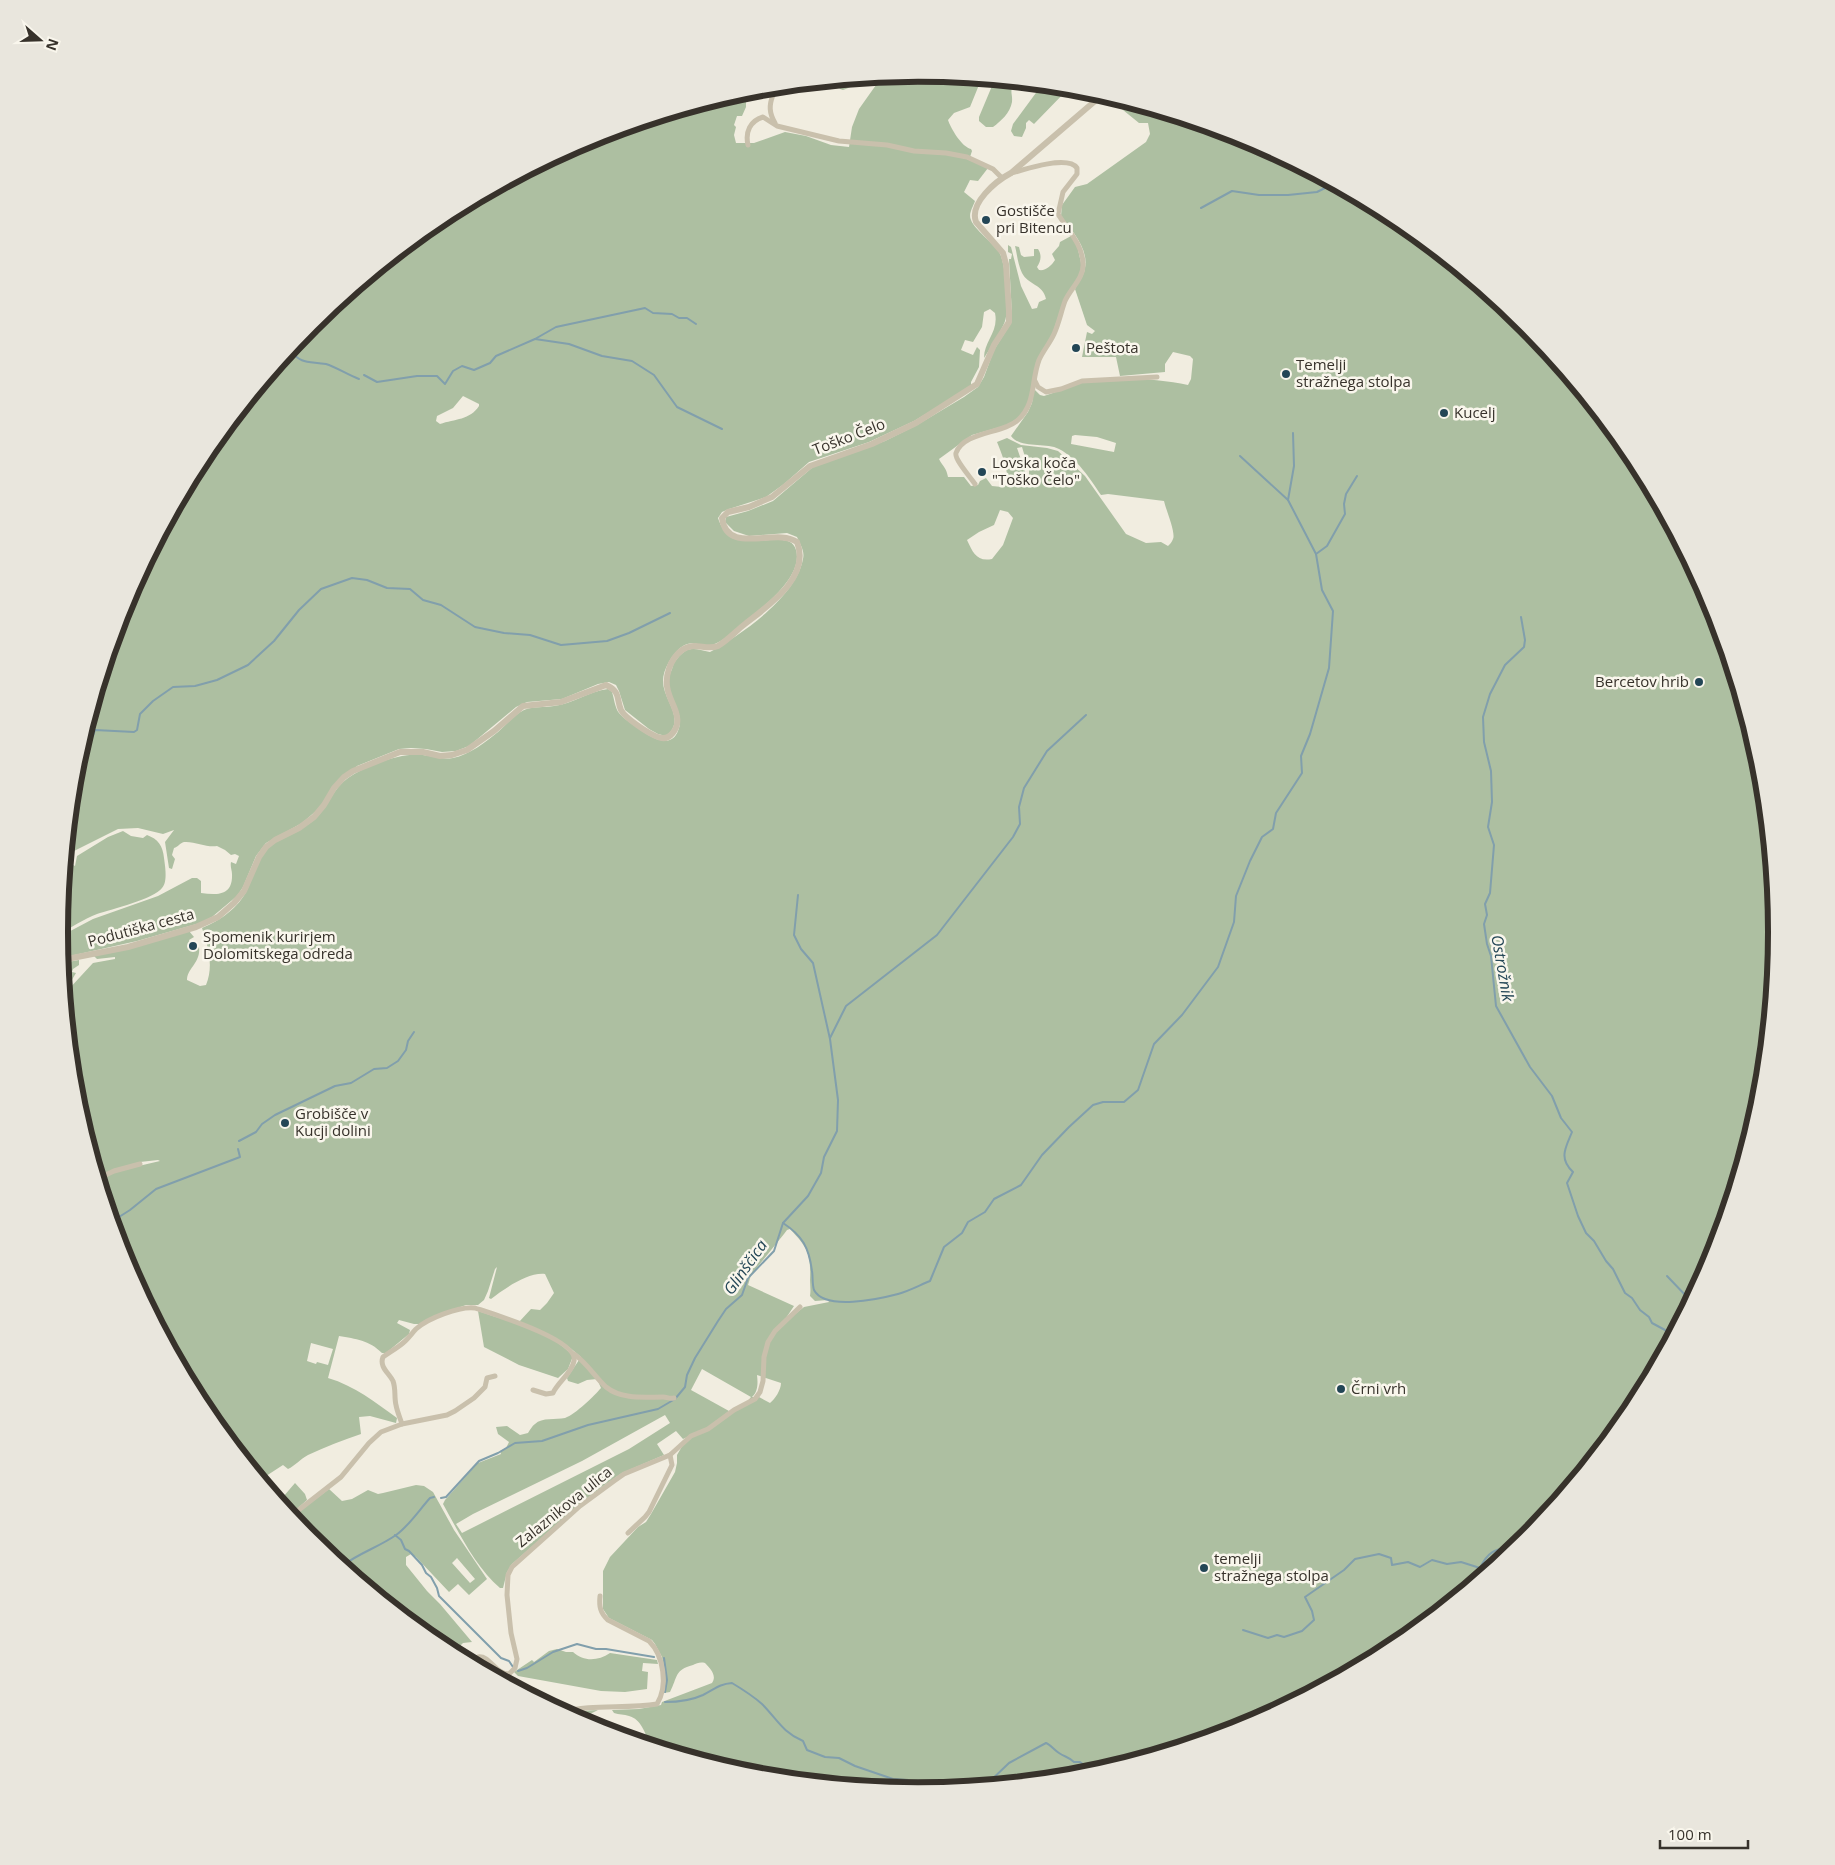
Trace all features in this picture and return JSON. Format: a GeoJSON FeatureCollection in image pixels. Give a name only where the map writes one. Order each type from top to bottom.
{"type":"FeatureCollection","features":[{"type":"Feature","properties":{"kind":"street"},"geometry":{"type":"LineString","coordinates":[[773,96],[770,112],[777,126]]}},
{"type":"Feature","properties":{"kind":"street","name":"Toško Čelo"},"geometry":{"type":"LineString","coordinates":[[452,755],[475,745],[523,706],[561,702],[606,686],[613,688],[617,693],[622,711],[628,718],[659,738],[667,738],[672,734],[677,726],[678,717],[666,682],[672,660],[688,646],[712,648],[718,646],[766,610],[779,598],[790,582],[800,557],[800,549],[797,542],[792,538],[777,536],[750,540],[733,535],[726,529],[722,518],[728,512],[749,507],[772,497],[810,466],[872,444],[916,423],[977,384],[992,350],[1006,328],[1009,318],[1006,264],[1003,253],[974,218],[977,208],[985,194],[1002,178],[1011,173],[1094,102]]}},
{"type":"Feature","properties":{"kind":"street"},"geometry":{"type":"LineString","coordinates":[[748,145],[748,130],[757,119],[765,117],[777,126],[839,141],[887,145],[914,151],[946,153],[967,157],[993,169],[1002,178]]}},
{"type":"Feature","properties":{"kind":"street"},"geometry":{"type":"LineString","coordinates":[[975,484],[955,457],[956,451],[974,436],[1006,428],[1019,420],[1029,406],[1039,360],[1054,334],[1065,301],[1081,276],[1084,266],[1078,244],[1058,214],[1063,192],[1077,174],[1077,168],[1073,163],[1055,164],[1032,166],[1011,173]]}},
{"type":"Feature","properties":{"kind":"street"},"geometry":{"type":"LineString","coordinates":[[1034,381],[1038,387],[1046,392],[1088,380],[1157,377]]}},
{"type":"Feature","properties":{"kind":"street","name":"Podutiška cesta"},"geometry":{"type":"LineString","coordinates":[[68,959],[128,947],[205,924],[218,917],[244,891],[258,857],[266,847],[314,817],[334,788],[349,774],[400,752],[424,752],[440,756],[452,755]]}},
{"type":"Feature","properties":{"kind":"street"},"geometry":{"type":"LineString","coordinates":[[104,1176],[140,1164]]}},
{"type":"Feature","properties":{"kind":"street"},"geometry":{"type":"LineString","coordinates":[[402,1424],[396,1406],[395,1388],[382,1366],[383,1357],[428,1321],[468,1307],[476,1308],[541,1332],[564,1344],[612,1391],[640,1397],[665,1396],[670,1399],[674,1398]]}},
{"type":"Feature","properties":{"kind":"street","name":"Zalaznikova ulica"},"geometry":{"type":"LineString","coordinates":[[477,1659],[481,1656],[485,1658],[495,1669],[504,1674],[509,1674],[515,1668],[517,1659],[511,1633],[506,1595],[508,1576],[512,1567],[580,1506],[624,1474],[670,1455],[691,1436],[708,1429],[734,1410],[755,1399],[762,1386],[764,1356],[768,1342],[775,1331],[800,1307]]}},
{"type":"Feature","properties":{"kind":"street"},"geometry":{"type":"LineString","coordinates":[[533,1390],[546,1394],[553,1393],[574,1363],[574,1354]]}},
{"type":"Feature","properties":{"kind":"street"},"geometry":{"type":"LineString","coordinates":[[296,1512],[341,1477],[380,1432],[402,1424],[447,1415],[474,1398],[485,1387],[487,1378],[495,1376]]}},
{"type":"Feature","properties":{"kind":"street"},"geometry":{"type":"LineString","coordinates":[[628,1533],[649,1512],[672,1465],[670,1455]]}},
{"type":"Feature","properties":{"kind":"street"},"geometry":{"type":"LineString","coordinates":[[574,1710],[628,1708],[657,1704],[662,1694],[663,1684],[660,1660],[653,1645],[649,1641],[608,1620],[601,1611],[600,1596]]}},
{"type":"Feature","properties":{"kind":"green space"},"geometry":{"type":"Polygon","coordinates":[[[918,82],[979,85],[970,107],[954,113],[948,120],[954,133],[971,149],[970,157],[946,154],[967,159],[988,168],[978,181],[970,180],[964,192],[975,201],[970,215],[973,224],[996,248],[1001,257],[1006,286],[1007,307],[1005,321],[984,358],[986,346],[995,326],[995,313],[990,309],[984,312],[982,327],[973,342],[965,340],[961,350],[973,355],[977,347],[980,350],[979,367],[971,382],[971,387],[914,421],[869,442],[809,462],[766,497],[722,512],[718,518],[725,531],[735,538],[747,541],[783,540],[791,543],[796,550],[797,560],[794,571],[779,591],[729,636],[708,646],[689,643],[674,654],[663,676],[666,696],[674,716],[672,730],[666,736],[649,729],[625,710],[616,685],[609,682],[598,684],[562,699],[527,702],[516,707],[469,746],[456,751],[399,749],[357,766],[316,811],[302,823],[266,843],[256,856],[243,887],[237,896],[212,917],[200,923],[137,941],[68,956],[68,932],[93,919],[158,896],[192,878],[197,878],[201,881],[201,893],[218,894],[230,887],[232,881],[231,862],[236,864],[239,856],[231,855],[217,846],[183,843],[174,848],[172,855],[175,859],[172,869],[169,868],[165,842],[174,830],[163,834],[138,828],[118,829],[72,852],[84,767],[96,713],[132,607],[181,507],[243,415],[278,372],[316,331],[357,293],[400,258],[445,226],[493,196],[542,170],[592,147],[644,128],[698,111],[745,101],[746,107],[742,116],[737,116],[734,125],[736,127],[734,135],[736,143],[754,143],[785,132],[806,136],[831,145],[849,147],[852,127],[859,109],[876,85],[874,84],[918,82]],[[463,396],[453,408],[437,416],[436,421],[440,424],[467,417],[479,404],[463,396]]]}},
{"type":"Feature","properties":{"kind":"green space"},"geometry":{"type":"Polygon","coordinates":[[[856,85],[843,90],[838,87],[856,85]]]}},
{"type":"Feature","properties":{"kind":"green space"},"geometry":{"type":"Polygon","coordinates":[[[992,86],[1012,88],[1012,102],[1009,110],[993,127],[986,127],[979,121],[992,86]]]}},
{"type":"Feature","properties":{"kind":"green space"},"geometry":{"type":"Polygon","coordinates":[[[1037,91],[1062,96],[1034,124],[1029,120],[1026,123],[1022,137],[1014,136],[1011,131],[1013,124],[1037,91]]]}},
{"type":"Feature","properties":{"kind":"green space"},"geometry":{"type":"Polygon","coordinates":[[[1119,107],[1191,128],[1243,147],[1293,170],[1342,196],[1390,226],[1435,258],[1478,293],[1519,331],[1557,372],[1592,415],[1624,460],[1654,508],[1680,557],[1703,607],[1722,659],[1739,713],[1751,767],[1760,822],[1766,877],[1768,932],[1766,988],[1751,1098],[1739,1152],[1703,1258],[1680,1308],[1654,1358],[1592,1450],[1557,1493],[1519,1534],[1478,1572],[1435,1607],[1390,1639],[1342,1669],[1293,1695],[1243,1718],[1191,1737],[1137,1754],[1083,1766],[1028,1775],[973,1781],[862,1781],[752,1766],[698,1754],[647,1738],[637,1720],[627,1715],[614,1713],[612,1710],[639,1709],[661,1705],[662,1702],[712,1683],[714,1675],[705,1663],[697,1663],[679,1672],[670,1692],[664,1693],[665,1676],[662,1657],[655,1644],[652,1640],[609,1618],[603,1609],[603,1571],[610,1557],[638,1527],[646,1522],[675,1472],[677,1455],[684,1443],[691,1437],[710,1429],[751,1397],[702,1369],[691,1390],[729,1411],[711,1426],[683,1439],[676,1431],[657,1444],[664,1455],[622,1473],[583,1502],[512,1564],[507,1572],[503,1588],[500,1588],[491,1580],[468,1549],[443,1504],[445,1500],[478,1463],[501,1454],[500,1451],[506,1448],[509,1442],[498,1434],[496,1427],[507,1426],[520,1435],[528,1433],[541,1420],[565,1418],[574,1413],[601,1388],[597,1379],[587,1380],[578,1384],[568,1381],[567,1378],[581,1357],[552,1336],[519,1322],[531,1309],[540,1310],[554,1293],[545,1274],[524,1278],[491,1299],[489,1298],[497,1267],[484,1300],[478,1305],[466,1305],[432,1317],[419,1324],[399,1320],[397,1323],[410,1330],[409,1334],[386,1353],[382,1353],[372,1345],[362,1341],[339,1336],[328,1378],[347,1385],[373,1400],[397,1418],[396,1423],[370,1416],[359,1417],[361,1434],[308,1455],[288,1469],[283,1465],[265,1477],[211,1405],[181,1357],[155,1308],[132,1258],[104,1177],[113,1172],[160,1161],[140,1162],[114,1169],[103,1175],[84,1098],[69,989],[93,963],[115,959],[115,957],[97,959],[94,956],[140,946],[189,931],[194,937],[189,940],[191,949],[199,947],[199,953],[187,980],[200,986],[206,985],[210,963],[202,928],[234,908],[244,896],[260,858],[265,851],[315,819],[324,809],[334,792],[348,778],[374,765],[395,758],[414,755],[445,759],[453,758],[483,744],[524,710],[561,705],[594,692],[608,689],[612,692],[622,717],[644,733],[663,741],[674,737],[678,731],[680,718],[668,687],[668,680],[675,661],[688,650],[696,649],[710,652],[752,625],[790,587],[803,559],[803,550],[797,537],[787,533],[749,536],[734,531],[725,522],[726,517],[773,501],[813,467],[885,441],[917,425],[978,387],[984,377],[994,350],[1011,323],[1009,259],[1011,259],[1012,254],[1008,252],[1008,245],[1011,247],[1021,286],[1032,309],[1037,308],[1039,302],[1046,299],[1042,290],[1022,273],[1015,246],[1019,247],[1021,255],[1024,257],[1034,256],[1034,249],[1038,249],[1040,258],[1037,267],[1039,270],[1044,270],[1055,260],[1052,254],[1060,242],[1071,236],[1077,245],[1082,267],[1078,278],[1064,300],[1052,335],[1038,360],[1030,401],[1025,410],[1018,418],[1007,425],[972,435],[939,459],[948,477],[964,477],[971,486],[978,485],[980,481],[986,478],[992,486],[1002,487],[1007,485],[1006,468],[997,442],[1007,438],[1021,445],[1058,451],[1085,476],[1126,534],[1146,543],[1161,542],[1168,546],[1174,536],[1164,501],[1108,494],[1101,495],[1083,469],[1066,453],[1053,447],[1020,443],[1011,436],[1028,412],[1032,403],[1034,389],[1044,396],[1079,383],[1096,380],[1136,379],[1188,385],[1191,379],[1193,359],[1190,356],[1173,352],[1165,364],[1165,372],[1120,376],[1116,357],[1082,357],[1087,332],[1092,334],[1095,331],[1087,325],[1075,289],[1084,271],[1086,261],[1082,247],[1061,216],[1062,205],[1075,187],[1087,184],[1146,142],[1150,134],[1148,123],[1139,123],[1119,107]],[[1072,436],[1071,444],[1114,452],[1116,443],[1097,437],[1072,436]],[[1022,447],[1017,448],[1029,478],[1029,470],[1022,447]],[[1000,510],[994,525],[967,540],[979,558],[992,559],[1003,545],[1013,518],[1008,512],[1000,510]],[[790,1229],[787,1230],[751,1275],[748,1285],[794,1306],[786,1318],[790,1318],[804,1307],[829,1302],[828,1300],[815,1301],[810,1296],[809,1257],[801,1241],[790,1229]],[[311,1343],[307,1361],[328,1365],[333,1349],[311,1343]],[[757,1375],[756,1390],[752,1397],[759,1397],[770,1403],[780,1389],[781,1383],[757,1375]],[[665,1415],[582,1461],[456,1524],[462,1533],[629,1449],[670,1423],[665,1415]]]}},
{"type":"Feature","properties":{"kind":"green space"},"geometry":{"type":"Polygon","coordinates":[[[123,831],[131,836],[143,838],[147,835],[154,839],[162,850],[166,878],[164,885],[151,896],[97,914],[68,929],[71,862],[75,866],[77,856],[108,837],[123,831]]]}},
{"type":"Feature","properties":{"kind":"green space"},"geometry":{"type":"Polygon","coordinates":[[[79,960],[79,965],[72,972],[76,973],[69,985],[69,962],[79,960]]]}},
{"type":"Feature","properties":{"kind":"green space"},"geometry":{"type":"Polygon","coordinates":[[[478,1311],[541,1333],[564,1347],[573,1356],[568,1369],[558,1378],[519,1365],[484,1347],[478,1311]]]}},
{"type":"Feature","properties":{"kind":"green space"},"geometry":{"type":"Polygon","coordinates":[[[295,1483],[305,1494],[307,1500],[295,1511],[283,1497],[295,1483]]]}},
{"type":"Feature","properties":{"kind":"green space"},"geometry":{"type":"Polygon","coordinates":[[[416,1485],[424,1486],[433,1492],[454,1530],[487,1579],[469,1595],[458,1584],[449,1592],[416,1557],[411,1554],[406,1557],[406,1565],[472,1642],[463,1643],[458,1648],[400,1607],[357,1572],[297,1513],[329,1489],[342,1501],[352,1499],[368,1490],[378,1494],[416,1485]],[[457,1558],[452,1563],[470,1583],[475,1579],[457,1558]]]}},
{"type":"Feature","properties":{"kind":"green space"},"geometry":{"type":"Polygon","coordinates":[[[557,1649],[573,1652],[586,1659],[601,1658],[610,1653],[657,1660],[658,1664],[643,1663],[642,1671],[648,1672],[647,1689],[625,1692],[601,1691],[518,1676],[514,1672],[532,1660],[534,1662],[549,1651],[557,1649]]]}},
{"type":"Feature","properties":{"kind":"green space"},"geometry":{"type":"Polygon","coordinates":[[[598,1710],[587,1716],[577,1711],[598,1710]]]}},
{"type":"Feature","properties":{"kind":"waterway"},"geometry":{"type":"LineString","coordinates":[[1201,208],[1232,191],[1259,195],[1288,195],[1317,192],[1326,188]]}},
{"type":"Feature","properties":{"kind":"waterway"},"geometry":{"type":"LineString","coordinates":[[364,375],[377,382],[417,376],[437,376],[445,384],[453,371],[462,366],[474,370],[490,363],[496,356],[535,339],[556,327],[645,308],[653,313],[672,314],[679,318],[687,318],[696,324]]}},
{"type":"Feature","properties":{"kind":"waterway"},"geometry":{"type":"LineString","coordinates":[[535,339],[569,344],[602,356],[632,361],[654,375],[677,407],[722,429]]}},
{"type":"Feature","properties":{"kind":"waterway"},"geometry":{"type":"LineString","coordinates":[[294,355],[302,360],[326,364],[359,379]]}},
{"type":"Feature","properties":{"kind":"waterway"},"geometry":{"type":"LineString","coordinates":[[1293,433],[1294,466],[1288,500],[1316,554]]}},
{"type":"Feature","properties":{"kind":"waterway"},"geometry":{"type":"LineString","coordinates":[[1240,456],[1288,500]]}},
{"type":"Feature","properties":{"kind":"waterway"},"geometry":{"type":"LineString","coordinates":[[783,1223],[796,1233],[804,1243],[811,1263],[814,1290],[820,1296],[829,1300],[853,1302],[898,1294],[930,1281],[944,1247],[962,1233],[968,1222],[985,1212],[994,1199],[1021,1185],[1042,1155],[1093,1105],[1103,1102],[1124,1102],[1138,1090],[1154,1044],[1182,1015],[1218,967],[1234,922],[1236,896],[1250,861],[1262,837],[1273,829],[1276,813],[1302,773],[1301,756],[1310,734],[1329,668],[1333,611],[1322,590],[1316,554],[1327,546],[1345,514],[1346,494],[1357,476]]}},
{"type":"Feature","properties":{"kind":"waterway"},"geometry":{"type":"LineString","coordinates":[[90,740],[95,730],[134,732],[137,730],[140,714],[153,701],[173,687],[195,686],[217,680],[248,665],[274,641],[299,610],[321,589],[352,578],[367,580],[387,588],[410,589],[423,600],[441,605],[475,627],[504,633],[530,635],[561,645],[607,641],[629,633],[670,613]]}},
{"type":"Feature","properties":{"kind":"waterway","name":"Ostrožnik"},"geometry":{"type":"LineString","coordinates":[[1521,617],[1525,640],[1524,647],[1505,665],[1490,694],[1483,717],[1484,742],[1491,771],[1492,802],[1488,827],[1494,845],[1490,893],[1485,904],[1487,915],[1484,924],[1491,956],[1496,1006],[1530,1067],[1552,1096],[1561,1118],[1572,1132],[1565,1152],[1566,1162],[1573,1172],[1567,1183],[1586,1233],[1594,1241],[1613,1269],[1625,1293],[1632,1298],[1652,1323],[1667,1333]]}},
{"type":"Feature","properties":{"kind":"waterway"},"geometry":{"type":"LineString","coordinates":[[830,1038],[846,1006],[937,935],[1013,837],[1020,824],[1019,807],[1024,788],[1047,751],[1086,715]]}},
{"type":"Feature","properties":{"kind":"waterway","name":"Glinščica"},"geometry":{"type":"LineString","coordinates":[[441,1498],[446,1497],[479,1461],[515,1443],[542,1441],[588,1425],[658,1409],[675,1399],[685,1387],[687,1375],[695,1358],[718,1321],[726,1309],[742,1295],[748,1278],[774,1251],[783,1223],[808,1196],[821,1173],[824,1157],[837,1131],[838,1100],[830,1039],[813,963],[801,949],[794,935],[798,895]]}},
{"type":"Feature","properties":{"kind":"waterway"},"geometry":{"type":"LineString","coordinates":[[239,1141],[256,1132],[262,1124],[275,1115],[335,1086],[351,1083],[374,1069],[387,1068],[398,1061],[406,1050],[408,1041],[414,1032]]}},
{"type":"Feature","properties":{"kind":"waterway"},"geometry":{"type":"LineString","coordinates":[[119,1217],[156,1189],[240,1157],[238,1149]]}},
{"type":"Feature","properties":{"kind":"waterway","name":"Ostrožnik"},"geometry":{"type":"LineString","coordinates":[[1667,1276],[1686,1296]]}},
{"type":"Feature","properties":{"kind":"waterway","name":"Glinščica"},"geometry":{"type":"LineString","coordinates":[[347,1563],[400,1532],[430,1498],[434,1497]]}},
{"type":"Feature","properties":{"kind":"waterway"},"geometry":{"type":"LineString","coordinates":[[395,1535],[401,1540],[405,1549],[409,1551],[431,1577],[439,1596],[501,1658],[509,1661],[513,1667]]}},
{"type":"Feature","properties":{"kind":"waterway"},"geometry":{"type":"LineString","coordinates":[[1243,1630],[1268,1638],[1277,1635],[1284,1637],[1302,1631],[1314,1620],[1305,1597],[1344,1570],[1355,1559],[1379,1554],[1391,1558],[1392,1565],[1408,1562],[1420,1567],[1432,1560],[1447,1564],[1461,1562],[1480,1568],[1491,1553],[1504,1548]]}},
{"type":"Feature","properties":{"kind":"waterway"},"geometry":{"type":"LineString","coordinates":[[518,1671],[527,1668],[553,1652],[577,1644],[596,1649],[654,1657]]}},
{"type":"Feature","properties":{"kind":"waterway"},"geometry":{"type":"LineString","coordinates":[[664,1658],[667,1680],[665,1692]]}},
{"type":"Feature","properties":{"kind":"waterway"},"geometry":{"type":"LineString","coordinates":[[665,1702],[694,1699],[720,1686],[732,1683],[762,1704],[790,1734],[803,1741],[807,1750],[825,1757],[839,1758],[855,1766],[893,1779],[911,1782]]}},
{"type":"Feature","properties":{"kind":"waterway"},"geometry":{"type":"LineString","coordinates":[[992,1779],[1009,1763],[1046,1743],[1074,1762],[1080,1762],[1085,1766]]}},
{"type":"Feature","properties":{"kind":"place","name":"Gostišče pri Bitencu"},"geometry":{"type":"Point","coordinates":[986,220]}},
{"type":"Feature","properties":{"kind":"place","name":"Peštota"},"geometry":{"type":"Point","coordinates":[1076,348]}},
{"type":"Feature","properties":{"kind":"place","name":"Temelji stražnega stolpa"},"geometry":{"type":"Point","coordinates":[1286,374]}},
{"type":"Feature","properties":{"kind":"place","name":"Kucelj"},"geometry":{"type":"Point","coordinates":[1444,413]}},
{"type":"Feature","properties":{"kind":"place","name":"Lovska koča \"Toško Čelo\""},"geometry":{"type":"Point","coordinates":[982,472]}},
{"type":"Feature","properties":{"kind":"place","name":"Bercetov hrib"},"geometry":{"type":"Point","coordinates":[1699,682]}},
{"type":"Feature","properties":{"kind":"place","name":"Spomenik kurirjem Dolomitskega odreda"},"geometry":{"type":"Point","coordinates":[193,946]}},
{"type":"Feature","properties":{"kind":"place","name":"Grobišče v Kucji dolini"},"geometry":{"type":"Point","coordinates":[285,1123]}},
{"type":"Feature","properties":{"kind":"place","name":"Črni vrh"},"geometry":{"type":"Point","coordinates":[1341,1389]}},
{"type":"Feature","properties":{"kind":"place","name":"temelji stražnega stolpa"},"geometry":{"type":"Point","coordinates":[1204,1568]}}]}
